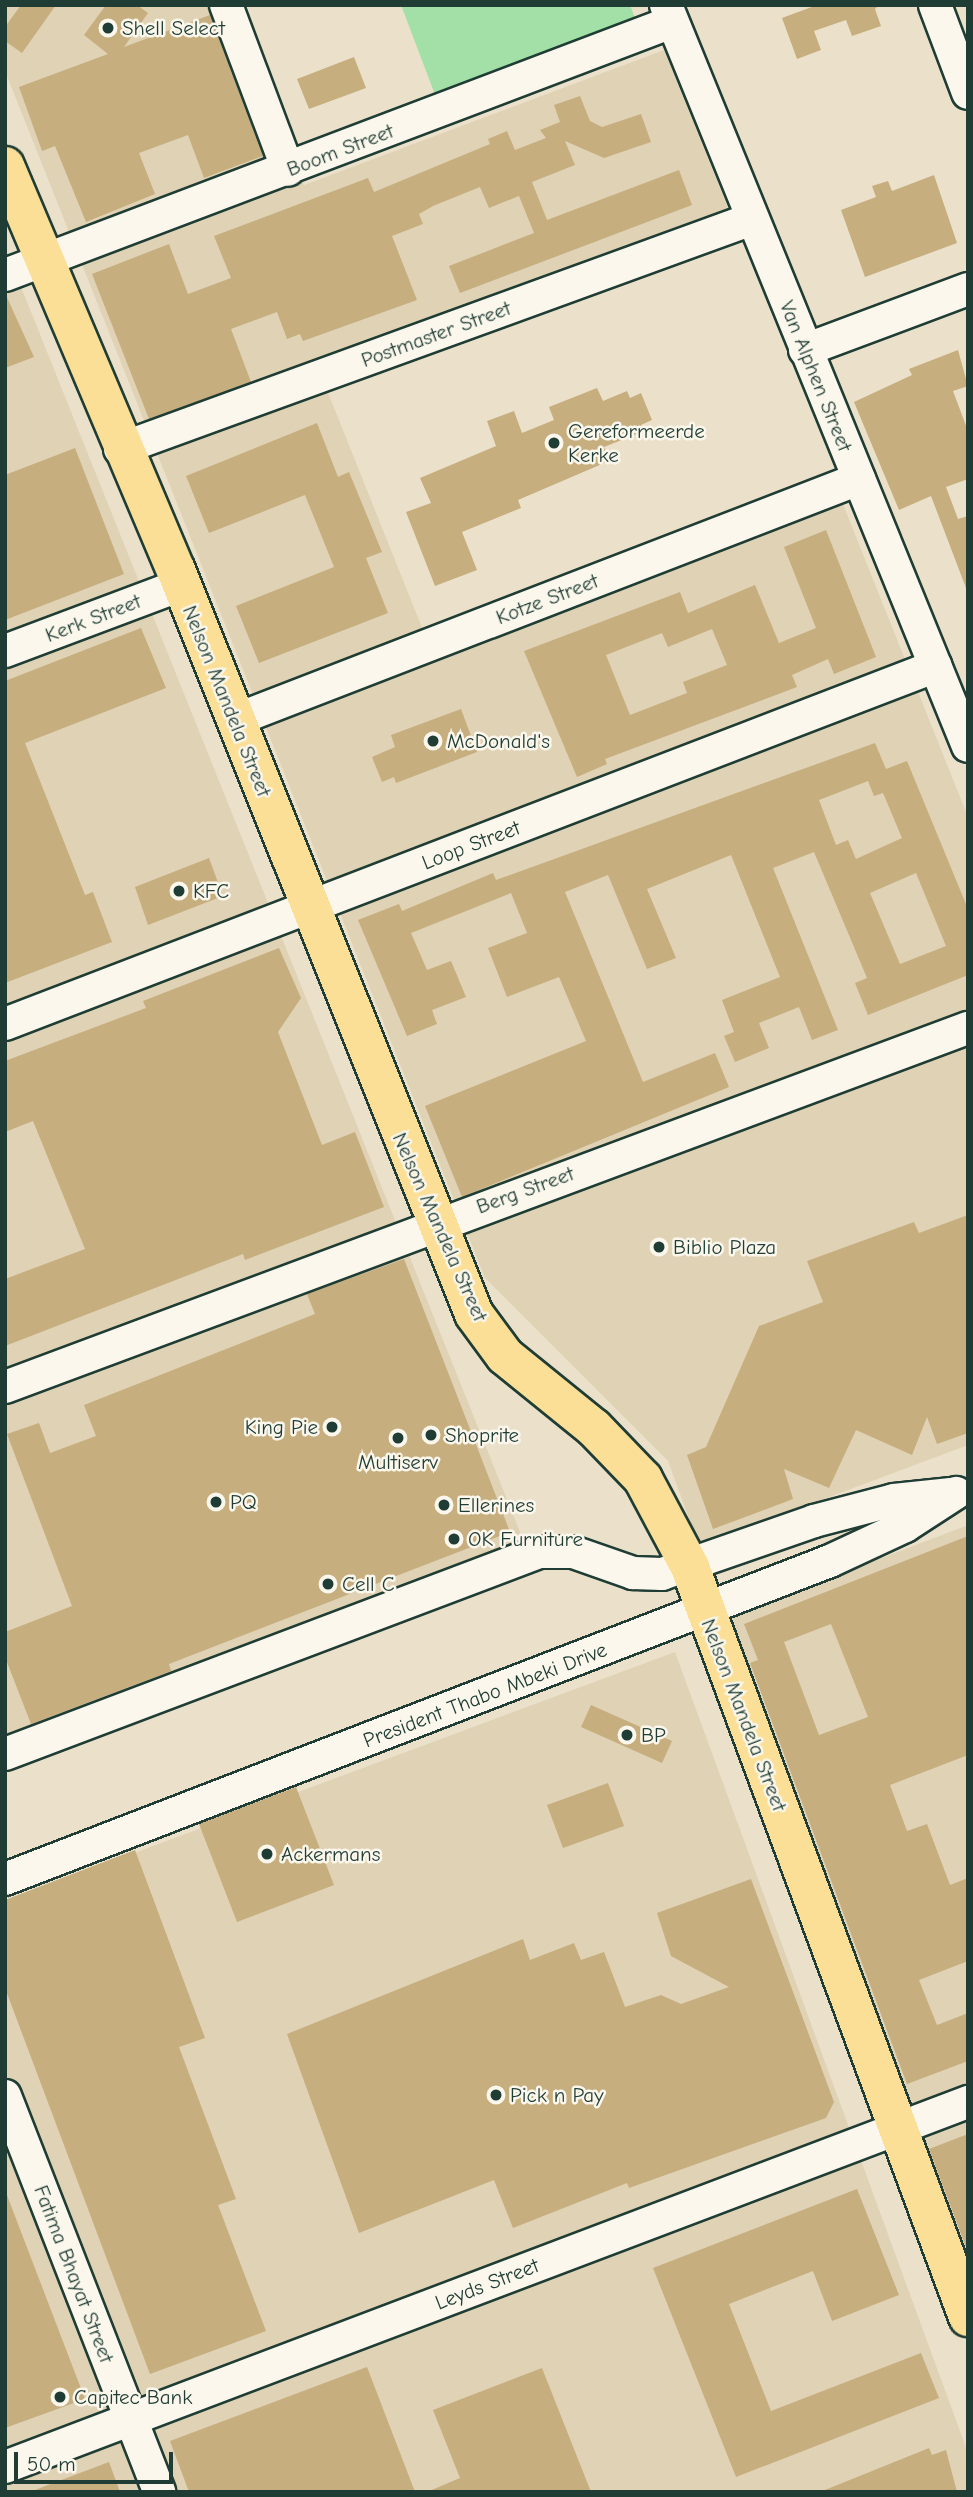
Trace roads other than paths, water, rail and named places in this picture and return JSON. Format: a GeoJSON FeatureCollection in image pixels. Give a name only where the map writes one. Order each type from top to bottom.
{"type":"FeatureCollection","features":[{"type":"Feature","properties":{"kind":"main road","name":"Nelson Mandela Street"},"geometry":{"type":"LineString","coordinates":[[5,166],[120,449],[181,585],[435,1223],[474,1314],[505,1356],[594,1428],[643,1479],[690,1567],[894,2127],[968,2317]]}},
{"type":"Feature","properties":{"kind":"street"},"geometry":{"type":"LineString","coordinates":[[226,5],[288,170]]}},
{"type":"Feature","properties":{"kind":"street"},"geometry":{"type":"LineString","coordinates":[[934,5],[968,93]]}},
{"type":"Feature","properties":{"kind":"street","name":"Boom Street"},"geometry":{"type":"LineString","coordinates":[[5,275],[288,170],[669,13]]}},
{"type":"Feature","properties":{"kind":"street","name":"Van Alphen Street"},"geometry":{"type":"LineString","coordinates":[[669,13],[968,746]]}},
{"type":"Feature","properties":{"kind":"street","name":"Postmaster Street"},"geometry":{"type":"LineString","coordinates":[[120,449],[752,219]]}},
{"type":"Feature","properties":{"kind":"street"},"geometry":{"type":"LineString","coordinates":[[805,349],[968,289]]}},
{"type":"Feature","properties":{"kind":"street","name":"Kotze Street"},"geometry":{"type":"LineString","coordinates":[[235,720],[859,479]]}},
{"type":"Feature","properties":{"kind":"street","name":"Kerk Street"},"geometry":{"type":"LineString","coordinates":[[5,651],[181,585]]}},
{"type":"Feature","properties":{"kind":"street","name":"Loop Street"},"geometry":{"type":"LineString","coordinates":[[5,1024],[936,666]]}},
{"type":"Feature","properties":{"kind":"street","name":"Berg Street"},"geometry":{"type":"LineString","coordinates":[[5,1387],[435,1223],[968,1028]]}},
{"type":"Feature","properties":{"kind":"street","name":"President Thabo Mbeki Drive"},"geometry":{"type":"LineString","coordinates":[[5,1754],[539,1552],[573,1552],[633,1573],[690,1567],[814,1521],[894,1500],[962,1491]]}},
{"type":"Feature","properties":{"kind":"street","name":"President Thabo Mbeki Drive"},"geometry":{"type":"LineString","coordinates":[[5,1879],[830,1561],[905,1526],[962,1491]]}},
{"type":"Feature","properties":{"kind":"street","name":"Fatima Bhayat Street"},"geometry":{"type":"LineString","coordinates":[[5,2096],[159,2492]]}},
{"type":"Feature","properties":{"kind":"street","name":"Leyds Street"},"geometry":{"type":"LineString","coordinates":[[5,2467],[894,2127],[968,2102]]}},
{"type":"Feature","properties":{"kind":"place","name":"Shell Select"},"geometry":{"type":"Point","coordinates":[108,28]}},
{"type":"Feature","properties":{"kind":"place","name":"Gereformeerde Kerke"},"geometry":{"type":"Point","coordinates":[554,443]}},
{"type":"Feature","properties":{"kind":"place","name":"McDonald's"},"geometry":{"type":"Point","coordinates":[433,741]}},
{"type":"Feature","properties":{"kind":"place","name":"KFC"},"geometry":{"type":"Point","coordinates":[179,891]}},
{"type":"Feature","properties":{"kind":"place","name":"Biblio Plaza"},"geometry":{"type":"Point","coordinates":[659,1247]}},
{"type":"Feature","properties":{"kind":"place","name":"King Pie"},"geometry":{"type":"Point","coordinates":[332,1427]}},
{"type":"Feature","properties":{"kind":"place","name":"Shoprite"},"geometry":{"type":"Point","coordinates":[431,1435]}},
{"type":"Feature","properties":{"kind":"place","name":"Multiserv"},"geometry":{"type":"Point","coordinates":[398,1438]}},
{"type":"Feature","properties":{"kind":"place","name":"PQ"},"geometry":{"type":"Point","coordinates":[216,1502]}},
{"type":"Feature","properties":{"kind":"place","name":"Ellerines"},"geometry":{"type":"Point","coordinates":[444,1505]}},
{"type":"Feature","properties":{"kind":"place","name":"OK Furniture"},"geometry":{"type":"Point","coordinates":[454,1539]}},
{"type":"Feature","properties":{"kind":"place","name":"Cell C"},"geometry":{"type":"Point","coordinates":[328,1584]}},
{"type":"Feature","properties":{"kind":"place","name":"BP"},"geometry":{"type":"Point","coordinates":[627,1735]}},
{"type":"Feature","properties":{"kind":"place","name":"Ackermans"},"geometry":{"type":"Point","coordinates":[267,1854]}},
{"type":"Feature","properties":{"kind":"place","name":"Pick n Pay"},"geometry":{"type":"Point","coordinates":[496,2095]}},
{"type":"Feature","properties":{"kind":"place","name":"Capitec Bank"},"geometry":{"type":"Point","coordinates":[60,2397]}}]}
